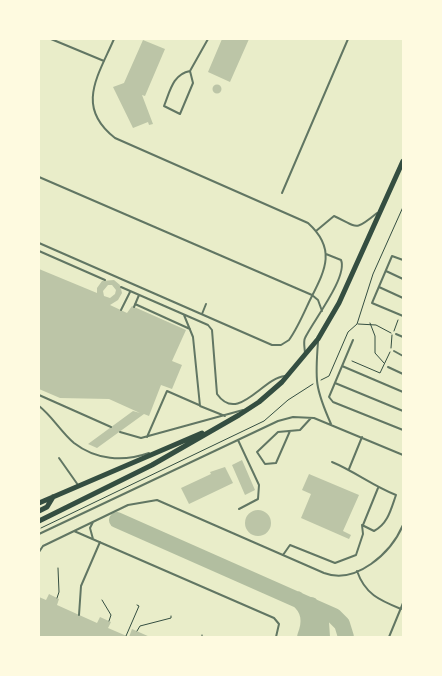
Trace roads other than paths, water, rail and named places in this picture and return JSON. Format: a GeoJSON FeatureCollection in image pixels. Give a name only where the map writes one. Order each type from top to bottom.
{"type":"FeatureCollection","features":[{"type":"Feature","properties":{"kind":"main road"},"geometry":{"type":"LineString","coordinates":[[39,521],[131,476],[251,407],[288,376],[318,339],[343,295],[403,162]]}},
{"type":"Feature","properties":{"kind":"main road"},"geometry":{"type":"LineString","coordinates":[[39,504],[218,426]]}},
{"type":"Feature","properties":{"kind":"main road"},"geometry":{"type":"LineString","coordinates":[[39,511],[47,507],[54,497]]}},
{"type":"Feature","properties":{"kind":"lane"},"geometry":{"type":"LineString","coordinates":[[51,39],[104,62]]}},
{"type":"Feature","properties":{"kind":"lane"},"geometry":{"type":"LineString","coordinates":[[39,243],[272,345],[281,345],[294,334],[324,272],[326,254],[316,231],[297,217],[115,138],[108,133],[96,119],[93,108],[94,84],[114,39]]}},
{"type":"Feature","properties":{"kind":"lane"},"geometry":{"type":"LineString","coordinates":[[190,71],[182,72],[177,77],[164,106],[180,114],[194,83],[190,71],[208,39]]}},
{"type":"Feature","properties":{"kind":"lane"},"geometry":{"type":"LineString","coordinates":[[282,193],[348,39]]}},
{"type":"Feature","properties":{"kind":"lane"},"geometry":{"type":"LineString","coordinates":[[39,176],[312,295],[318,300],[322,311]]}},
{"type":"Feature","properties":{"kind":"lane"},"geometry":{"type":"LineString","coordinates":[[316,231],[334,216],[355,226],[361,226],[383,208]]}},
{"type":"Feature","properties":{"kind":"lane"},"geometry":{"type":"LineString","coordinates":[[39,251],[105,280]]}},
{"type":"Feature","properties":{"kind":"lane"},"geometry":{"type":"LineString","coordinates":[[305,355],[304,340],[322,311],[342,270],[342,260],[326,254]]}},
{"type":"Feature","properties":{"kind":"lane"},"geometry":{"type":"LineString","coordinates":[[403,260],[392,256],[372,303],[403,316]]}},
{"type":"Feature","properties":{"kind":"lane"},"geometry":{"type":"LineString","coordinates":[[386,271],[403,279]]}},
{"type":"Feature","properties":{"kind":"lane"},"geometry":{"type":"LineString","coordinates":[[121,287],[208,325],[212,330],[216,394],[221,400],[236,405],[246,401],[276,377],[288,376]]}},
{"type":"Feature","properties":{"kind":"lane"},"geometry":{"type":"LineString","coordinates":[[379,288],[403,298]]}},
{"type":"Feature","properties":{"kind":"lane"},"geometry":{"type":"LineString","coordinates":[[121,310],[130,291]]}},
{"type":"Feature","properties":{"kind":"lane"},"geometry":{"type":"LineString","coordinates":[[139,295],[134,306],[190,329]]}},
{"type":"Feature","properties":{"kind":"lane"},"geometry":{"type":"LineString","coordinates":[[202,314],[206,304]]}},
{"type":"Feature","properties":{"kind":"lane"},"geometry":{"type":"LineString","coordinates":[[184,315],[193,337],[200,406]]}},
{"type":"Feature","properties":{"kind":"lane"},"geometry":{"type":"LineString","coordinates":[[396,334],[403,337]]}},
{"type":"Feature","properties":{"kind":"lane"},"geometry":{"type":"LineString","coordinates":[[318,339],[315,378],[317,390],[331,424]]}},
{"type":"Feature","properties":{"kind":"lane"},"geometry":{"type":"LineString","coordinates":[[353,340],[329,397],[333,402],[403,430]]}},
{"type":"Feature","properties":{"kind":"lane"},"geometry":{"type":"LineString","coordinates":[[394,351],[403,356]]}},
{"type":"Feature","properties":{"kind":"lane"},"geometry":{"type":"LineString","coordinates":[[342,366],[403,392]]}},
{"type":"Feature","properties":{"kind":"lane"},"geometry":{"type":"LineString","coordinates":[[388,368],[403,374]]}},
{"type":"Feature","properties":{"kind":"lane"},"geometry":{"type":"LineString","coordinates":[[335,383],[403,412]]}},
{"type":"Feature","properties":{"kind":"lane"},"geometry":{"type":"LineString","coordinates":[[147,437],[167,391],[225,416]]}},
{"type":"Feature","properties":{"kind":"lane"},"geometry":{"type":"LineString","coordinates":[[39,395],[110,427]]}},
{"type":"Feature","properties":{"kind":"lane"},"geometry":{"type":"LineString","coordinates":[[39,406],[73,442],[102,457],[138,457],[167,447]]}},
{"type":"Feature","properties":{"kind":"lane"},"geometry":{"type":"LineString","coordinates":[[120,432],[132,436],[147,437],[251,407]]}},
{"type":"Feature","properties":{"kind":"lane"},"geometry":{"type":"LineString","coordinates":[[39,534],[278,421],[293,417],[311,417],[403,454]]}},
{"type":"Feature","properties":{"kind":"lane"},"geometry":{"type":"LineString","coordinates":[[290,431],[276,463],[265,464],[257,452],[278,432],[300,430],[311,417]]}},
{"type":"Feature","properties":{"kind":"lane"},"geometry":{"type":"LineString","coordinates":[[349,469],[362,437]]}},
{"type":"Feature","properties":{"kind":"lane"},"geometry":{"type":"LineString","coordinates":[[238,440],[259,485],[260,492],[258,499],[239,509]]}},
{"type":"Feature","properties":{"kind":"lane"},"geometry":{"type":"LineString","coordinates":[[59,458],[79,486]]}},
{"type":"Feature","properties":{"kind":"lane"},"geometry":{"type":"LineString","coordinates":[[332,462],[349,469],[378,488],[396,495],[386,522],[382,527],[374,531],[362,526]]}},
{"type":"Feature","properties":{"kind":"lane"},"geometry":{"type":"LineString","coordinates":[[283,556],[290,545],[329,562],[335,562],[356,555],[362,534],[362,526],[378,488]]}},
{"type":"Feature","properties":{"kind":"lane"},"geometry":{"type":"LineString","coordinates":[[39,552],[43,546],[128,505],[157,500],[332,576],[357,571],[382,556],[390,548],[403,525]]}},
{"type":"Feature","properties":{"kind":"lane"},"geometry":{"type":"LineString","coordinates":[[93,522],[90,528],[93,539]]}},
{"type":"Feature","properties":{"kind":"lane"},"geometry":{"type":"LineString","coordinates":[[74,531],[274,618],[279,624],[276,637]]}},
{"type":"Feature","properties":{"kind":"lane"},"geometry":{"type":"LineString","coordinates":[[79,615],[81,586],[100,542]]}},
{"type":"Feature","properties":{"kind":"lane"},"geometry":{"type":"LineString","coordinates":[[357,571],[361,583],[374,597],[400,609]]}},
{"type":"Feature","properties":{"kind":"lane"},"geometry":{"type":"LineString","coordinates":[[389,637],[403,603]]}}]}
